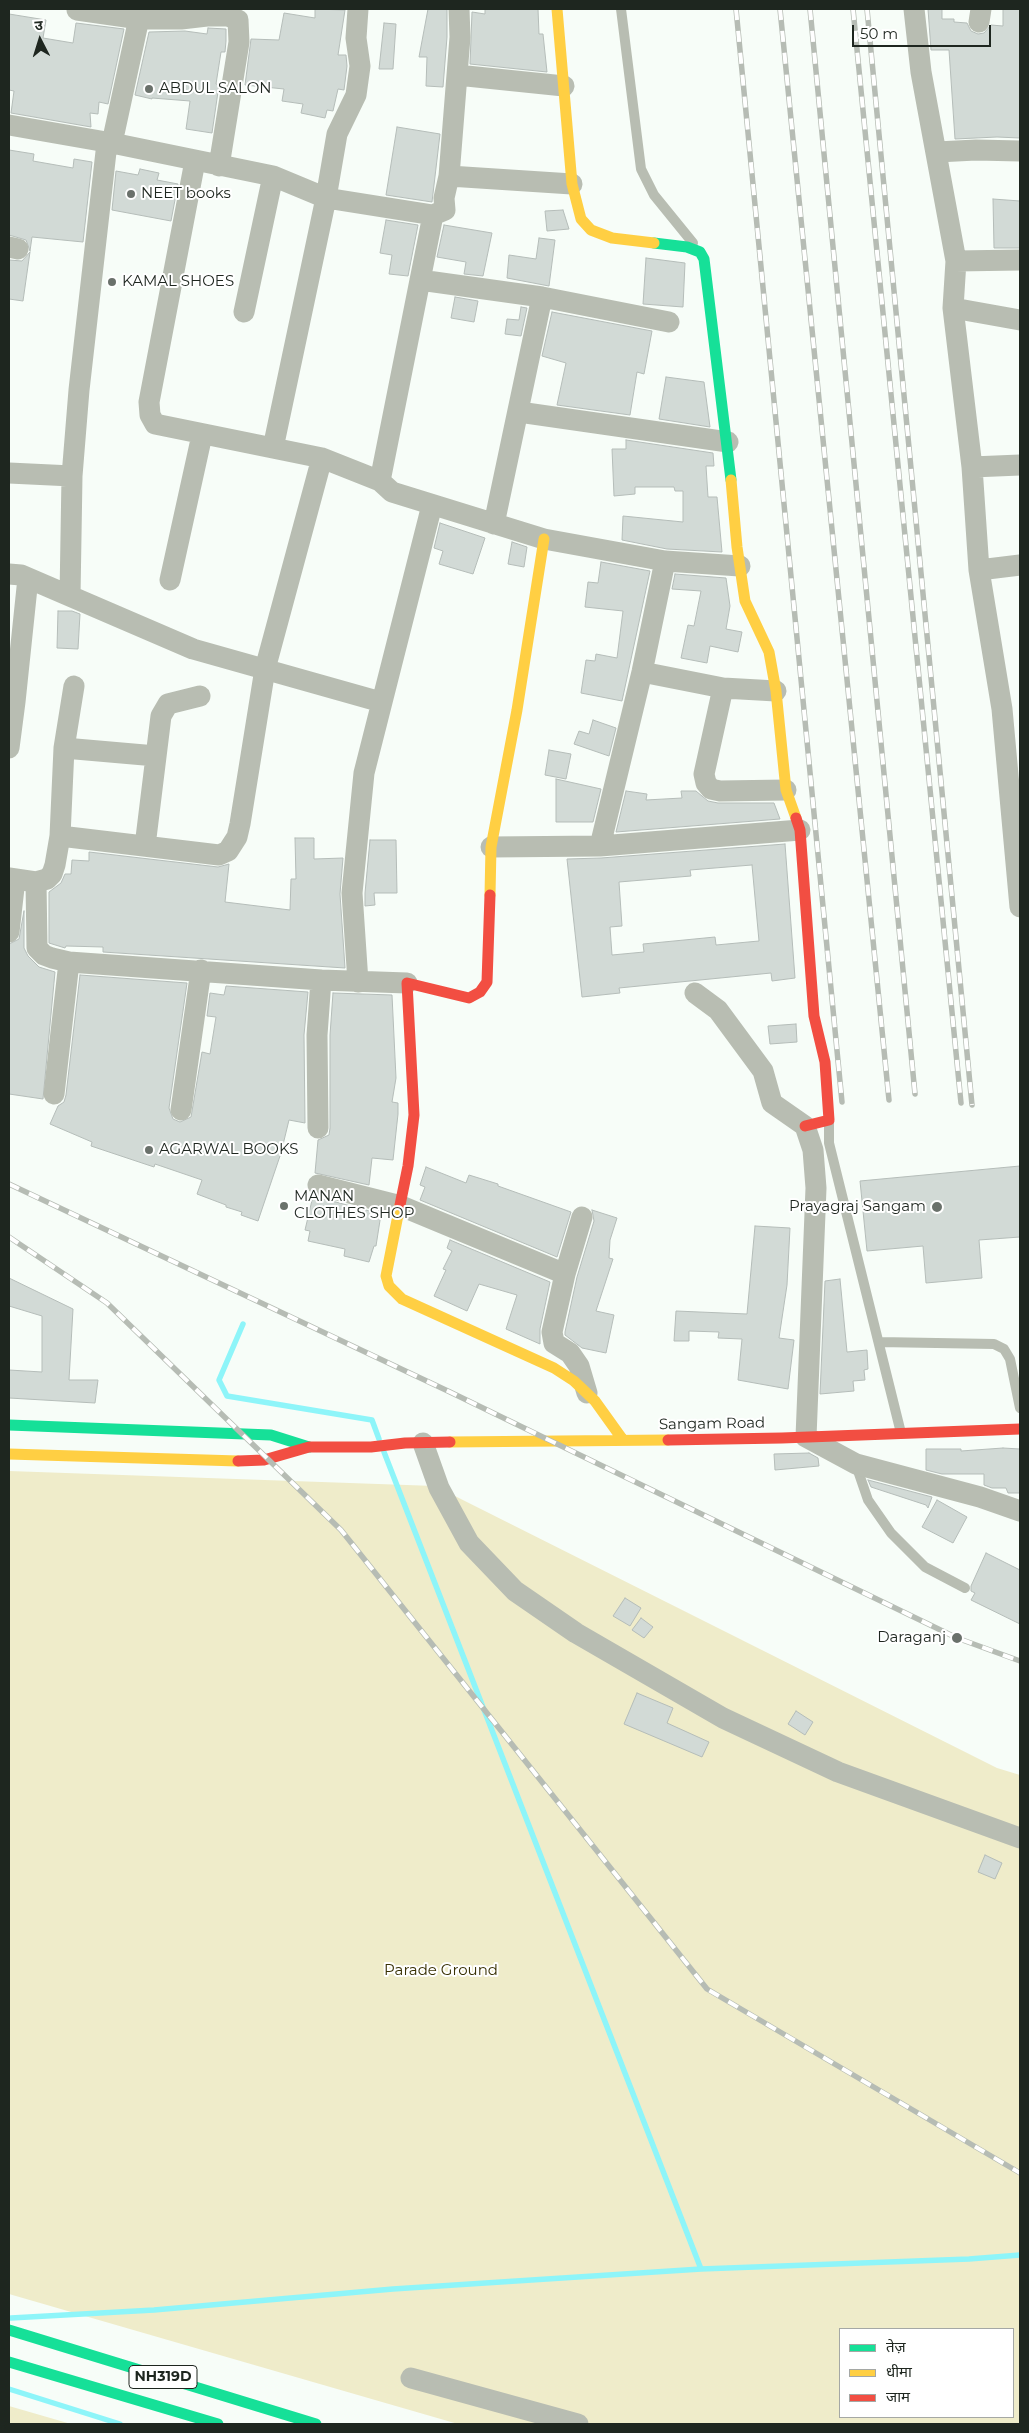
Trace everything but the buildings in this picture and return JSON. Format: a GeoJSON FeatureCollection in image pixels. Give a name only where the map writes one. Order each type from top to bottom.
{"type":"FeatureCollection","features":[{"type":"Feature","properties":{"kind":"main road"},"geometry":{"type":"LineString","coordinates":[[557,9],[572,184],[581,219],[590,230],[612,238],[687,247],[700,252],[704,259],[728,442],[737,547],[745,601],[769,652],[776,691],[786,790],[800,830],[814,1016],[825,1062],[829,1120],[805,1126]]}},
{"type":"Feature","properties":{"kind":"main road"},"geometry":{"type":"LineString","coordinates":[[544,539],[517,710],[491,848],[487,982],[480,992],[469,998],[407,983],[414,1115],[408,1166],[387,1261],[386,1276],[389,1286],[402,1299],[554,1368],[587,1393],[623,1440]]}},
{"type":"Feature","properties":{"kind":"main road"},"geometry":{"type":"LineString","coordinates":[[9,1425],[270,1435],[309,1447]]}},
{"type":"Feature","properties":{"kind":"main road","name":"Sangam Road"},"geometry":{"type":"LineString","coordinates":[[309,1447],[371,1447],[414,1443],[806,1437],[1020,1429]]}},
{"type":"Feature","properties":{"kind":"main road"},"geometry":{"type":"LineString","coordinates":[[9,1454],[218,1462],[264,1460],[309,1447]]}},
{"type":"Feature","properties":{"kind":"main road","name":"NH319D"},"geometry":{"type":"LineString","coordinates":[[9,2330],[316,2424]]}},
{"type":"Feature","properties":{"kind":"main road","name":"NH319D"},"geometry":{"type":"LineString","coordinates":[[9,2362],[218,2424]]}},
{"type":"Feature","properties":{"kind":"street"},"geometry":{"type":"LineString","coordinates":[[273,448],[326,198],[337,134],[356,95],[360,66],[356,38],[358,9]]}},
{"type":"Feature","properties":{"kind":"street"},"geometry":{"type":"LineString","coordinates":[[9,125],[273,176],[326,198],[433,215],[445,210],[444,198],[449,176],[460,37],[459,9]]}},
{"type":"Feature","properties":{"kind":"street"},"geometry":{"type":"LineString","coordinates":[[914,9],[921,72],[956,261],[953,308],[972,467],[979,570],[1011,710],[1020,907]]}},
{"type":"Feature","properties":{"kind":"street"},"geometry":{"type":"LineString","coordinates":[[77,10],[181,19],[239,14],[239,42],[219,166]]}},
{"type":"Feature","properties":{"kind":"street"},"geometry":{"type":"LineString","coordinates":[[70,596],[72,476],[79,390],[109,143],[140,14]]}},
{"type":"Feature","properties":{"kind":"street"},"geometry":{"type":"LineString","coordinates":[[457,76],[564,86]]}},
{"type":"Feature","properties":{"kind":"street"},"geometry":{"type":"LineString","coordinates":[[937,152],[976,150],[1020,151]]}},
{"type":"Feature","properties":{"kind":"street"},"geometry":{"type":"LineString","coordinates":[[194,161],[149,402],[150,415],[154,424],[322,458],[380,481],[392,492],[544,539],[665,561],[740,566]]}},
{"type":"Feature","properties":{"kind":"street"},"geometry":{"type":"LineString","coordinates":[[244,312],[273,176]]}},
{"type":"Feature","properties":{"kind":"street"},"geometry":{"type":"LineString","coordinates":[[449,176],[572,184]]}},
{"type":"Feature","properties":{"kind":"street"},"geometry":{"type":"LineString","coordinates":[[380,481],[433,215]]}},
{"type":"Feature","properties":{"kind":"street"},"geometry":{"type":"LineString","coordinates":[[956,261],[1020,260]]}},
{"type":"Feature","properties":{"kind":"street"},"geometry":{"type":"LineString","coordinates":[[420,280],[542,297],[669,322]]}},
{"type":"Feature","properties":{"kind":"street"},"geometry":{"type":"LineString","coordinates":[[494,524],[542,297]]}},
{"type":"Feature","properties":{"kind":"street"},"geometry":{"type":"LineString","coordinates":[[953,308],[1020,320]]}},
{"type":"Feature","properties":{"kind":"street"},"geometry":{"type":"LineString","coordinates":[[519,412],[728,442]]}},
{"type":"Feature","properties":{"kind":"street"},"geometry":{"type":"LineString","coordinates":[[170,580],[202,435]]}},
{"type":"Feature","properties":{"kind":"street"},"geometry":{"type":"LineString","coordinates":[[60,836],[86,837],[219,854],[228,851],[237,837],[240,824],[265,669],[322,458]]}},
{"type":"Feature","properties":{"kind":"street"},"geometry":{"type":"LineString","coordinates":[[972,467],[1020,465]]}},
{"type":"Feature","properties":{"kind":"street"},"geometry":{"type":"LineString","coordinates":[[9,473],[72,476]]}},
{"type":"Feature","properties":{"kind":"street"},"geometry":{"type":"LineString","coordinates":[[358,982],[352,893],[364,773],[432,505]]}},
{"type":"Feature","properties":{"kind":"street"},"geometry":{"type":"LineString","coordinates":[[600,846],[642,672],[665,561]]}},
{"type":"Feature","properties":{"kind":"street"},"geometry":{"type":"LineString","coordinates":[[979,570],[1020,564]]}},
{"type":"Feature","properties":{"kind":"street"},"geometry":{"type":"LineString","coordinates":[[9,748],[19,576],[193,648],[381,702]]}},
{"type":"Feature","properties":{"kind":"street"},"geometry":{"type":"LineString","coordinates":[[642,672],[723,688],[776,691]]}},
{"type":"Feature","properties":{"kind":"street"},"geometry":{"type":"LineString","coordinates":[[20,879],[52,874],[60,836],[64,748],[74,686]]}},
{"type":"Feature","properties":{"kind":"street"},"geometry":{"type":"LineString","coordinates":[[723,688],[704,774],[706,784],[711,790],[720,792],[786,790]]}},
{"type":"Feature","properties":{"kind":"street"},"geometry":{"type":"LineString","coordinates":[[145,846],[161,716],[168,704],[200,696]]}},
{"type":"Feature","properties":{"kind":"street"},"geometry":{"type":"LineString","coordinates":[[64,748],[156,756]]}},
{"type":"Feature","properties":{"kind":"street"},"geometry":{"type":"LineString","coordinates":[[491,848],[600,846],[800,830]]}},
{"type":"Feature","properties":{"kind":"street"},"geometry":{"type":"LineString","coordinates":[[20,879],[38,948],[44,955],[69,962],[321,980],[407,983]]}},
{"type":"Feature","properties":{"kind":"street"},"geometry":{"type":"LineString","coordinates":[[9,932],[20,879]]}},
{"type":"Feature","properties":{"kind":"street"},"geometry":{"type":"LineString","coordinates":[[54,1094],[69,962]]}},
{"type":"Feature","properties":{"kind":"street"},"geometry":{"type":"LineString","coordinates":[[181,1110],[202,970]]}},
{"type":"Feature","properties":{"kind":"street"},"geometry":{"type":"LineString","coordinates":[[318,1128],[317,1035],[321,980]]}},
{"type":"Feature","properties":{"kind":"street"},"geometry":{"type":"LineString","coordinates":[[695,993],[718,1010],[762,1071],[772,1103],[805,1126],[813,1150],[816,1188],[806,1437],[856,1464],[980,1497],[1020,1511]]}},
{"type":"Feature","properties":{"kind":"street"},"geometry":{"type":"LineString","coordinates":[[318,1185],[400,1206],[564,1274]]}},
{"type":"Feature","properties":{"kind":"street"},"geometry":{"type":"LineString","coordinates":[[582,1217],[564,1274],[552,1332],[554,1343],[570,1353],[579,1366],[587,1393]]}},
{"type":"Feature","properties":{"kind":"street"},"geometry":{"type":"LineString","coordinates":[[414,1443],[469,1543],[516,1591],[576,1633],[724,1718],[838,1772],[1020,1838]]}},
{"type":"Feature","properties":{"kind":"street"},"geometry":{"type":"LineString","coordinates":[[411,2378],[578,2424]]}},
{"type":"Feature","properties":{"kind":"lane"},"geometry":{"type":"LineString","coordinates":[[621,9],[641,169],[654,195],[700,252]]}},
{"type":"Feature","properties":{"kind":"lane"},"geometry":{"type":"LineString","coordinates":[[829,1120],[828,1143],[901,1434]]}},
{"type":"Feature","properties":{"kind":"lane"},"geometry":{"type":"LineString","coordinates":[[879,1342],[994,1344],[1004,1349],[1010,1359],[1020,1408]]}},
{"type":"Feature","properties":{"kind":"lane"},"geometry":{"type":"LineString","coordinates":[[856,1464],[868,1500],[891,1533],[925,1566],[965,1588]]}},
{"type":"Feature","properties":{"kind":"green space","name":"Parade Ground"},"geometry":{"type":"Polygon","coordinates":[[[9,1471],[435,1486],[997,1768],[1020,1775],[1020,2424],[458,2424],[9,2294],[9,1471]]]}},
{"type":"Feature","properties":{"kind":"green space"},"geometry":{"type":"Polygon","coordinates":[[[9,2406],[71,2424],[9,2424],[9,2406]]]}},
{"type":"Feature","properties":{"kind":"waterway"},"geometry":{"type":"LineString","coordinates":[[243,1324],[219,1380],[227,1396],[372,1420],[379,1439]]}},
{"type":"Feature","properties":{"kind":"waterway"},"geometry":{"type":"LineString","coordinates":[[384,1452],[701,2269]]}},
{"type":"Feature","properties":{"kind":"waterway"},"geometry":{"type":"LineString","coordinates":[[11,2318],[154,2310],[393,2289],[701,2269],[969,2259],[1020,2255]]}},
{"type":"Feature","properties":{"kind":"waterway"},"geometry":{"type":"LineString","coordinates":[[9,2389],[120,2424]]}},
{"type":"Feature","properties":{"kind":"railway"},"geometry":{"type":"LineString","coordinates":[[736,9],[842,1102]]}},
{"type":"Feature","properties":{"kind":"railway"},"geometry":{"type":"LineString","coordinates":[[780,9],[889,1100]]}},
{"type":"Feature","properties":{"kind":"railway"},"geometry":{"type":"LineString","coordinates":[[810,9],[915,1094]]}},
{"type":"Feature","properties":{"kind":"railway"},"geometry":{"type":"LineString","coordinates":[[853,9],[961,1103]]}},
{"type":"Feature","properties":{"kind":"railway"},"geometry":{"type":"LineString","coordinates":[[867,9],[972,1105]]}},
{"type":"Feature","properties":{"kind":"railway"},"geometry":{"type":"LineString","coordinates":[[9,1184],[450,1392],[957,1638],[1020,1661]]}},
{"type":"Feature","properties":{"kind":"railway"},"geometry":{"type":"LineString","coordinates":[[9,1237],[107,1303],[341,1530],[707,1989],[1020,2173]]}},
{"type":"Feature","properties":{"kind":"traffic: fast"},"geometry":{"type":"LineString","coordinates":[[654,243],[687,247],[700,252],[704,259],[731,480]]}},
{"type":"Feature","properties":{"kind":"traffic: fast"},"geometry":{"type":"LineString","coordinates":[[9,1425],[271,1435],[309,1447]]}},
{"type":"Feature","properties":{"kind":"traffic: fast"},"geometry":{"type":"LineString","coordinates":[[9,2330],[316,2424]]}},
{"type":"Feature","properties":{"kind":"traffic: fast"},"geometry":{"type":"LineString","coordinates":[[9,2362],[218,2424]]}},
{"type":"Feature","properties":{"kind":"traffic: slow"},"geometry":{"type":"LineString","coordinates":[[557,9],[572,184],[581,219],[591,230],[612,238],[654,243]]}},
{"type":"Feature","properties":{"kind":"traffic: slow"},"geometry":{"type":"LineString","coordinates":[[731,480],[737,547],[745,601],[769,652],[776,691],[786,790],[796,818]]}},
{"type":"Feature","properties":{"kind":"traffic: slow"},"geometry":{"type":"LineString","coordinates":[[490,895],[491,847],[517,710],[544,539]]}},
{"type":"Feature","properties":{"kind":"traffic: slow"},"geometry":{"type":"LineString","coordinates":[[400,1205],[386,1276],[389,1286],[402,1299],[554,1368],[574,1381],[595,1401],[623,1440]]}},
{"type":"Feature","properties":{"kind":"traffic: slow"},"geometry":{"type":"LineString","coordinates":[[450,1442],[668,1440]]}},
{"type":"Feature","properties":{"kind":"traffic: slow"},"geometry":{"type":"LineString","coordinates":[[9,1454],[238,1461]]}},
{"type":"Feature","properties":{"kind":"traffic: jam"},"geometry":{"type":"LineString","coordinates":[[796,818],[800,830],[814,1016],[825,1062],[829,1120],[805,1126]]}},
{"type":"Feature","properties":{"kind":"traffic: jam"},"geometry":{"type":"LineString","coordinates":[[400,1205],[408,1166],[414,1115],[407,983],[469,998],[480,992],[487,982],[490,895]]}},
{"type":"Feature","properties":{"kind":"traffic: jam"},"geometry":{"type":"LineString","coordinates":[[668,1440],[782,1438],[1020,1429]]}},
{"type":"Feature","properties":{"kind":"traffic: jam"},"geometry":{"type":"LineString","coordinates":[[238,1461],[264,1460],[309,1447],[371,1447],[405,1443],[450,1442]]}},
{"type":"Feature","properties":{"kind":"place","name":"ABDUL SALON"},"geometry":{"type":"Point","coordinates":[149,89]}},
{"type":"Feature","properties":{"kind":"place","name":"NEET books"},"geometry":{"type":"Point","coordinates":[131,194]}},
{"type":"Feature","properties":{"kind":"place","name":"KAMAL SHOES"},"geometry":{"type":"Point","coordinates":[112,282]}},
{"type":"Feature","properties":{"kind":"place","name":"AGARWAL BOOKS"},"geometry":{"type":"Point","coordinates":[149,1150]}},
{"type":"Feature","properties":{"kind":"place","name":"MANAN CLOTHES SHOP"},"geometry":{"type":"Point","coordinates":[284,1206]}},
{"type":"Feature","properties":{"kind":"place","name":"Prayagraj Sangam"},"geometry":{"type":"Point","coordinates":[937,1207]}},
{"type":"Feature","properties":{"kind":"place","name":"Daraganj"},"geometry":{"type":"Point","coordinates":[957,1638]}}]}
